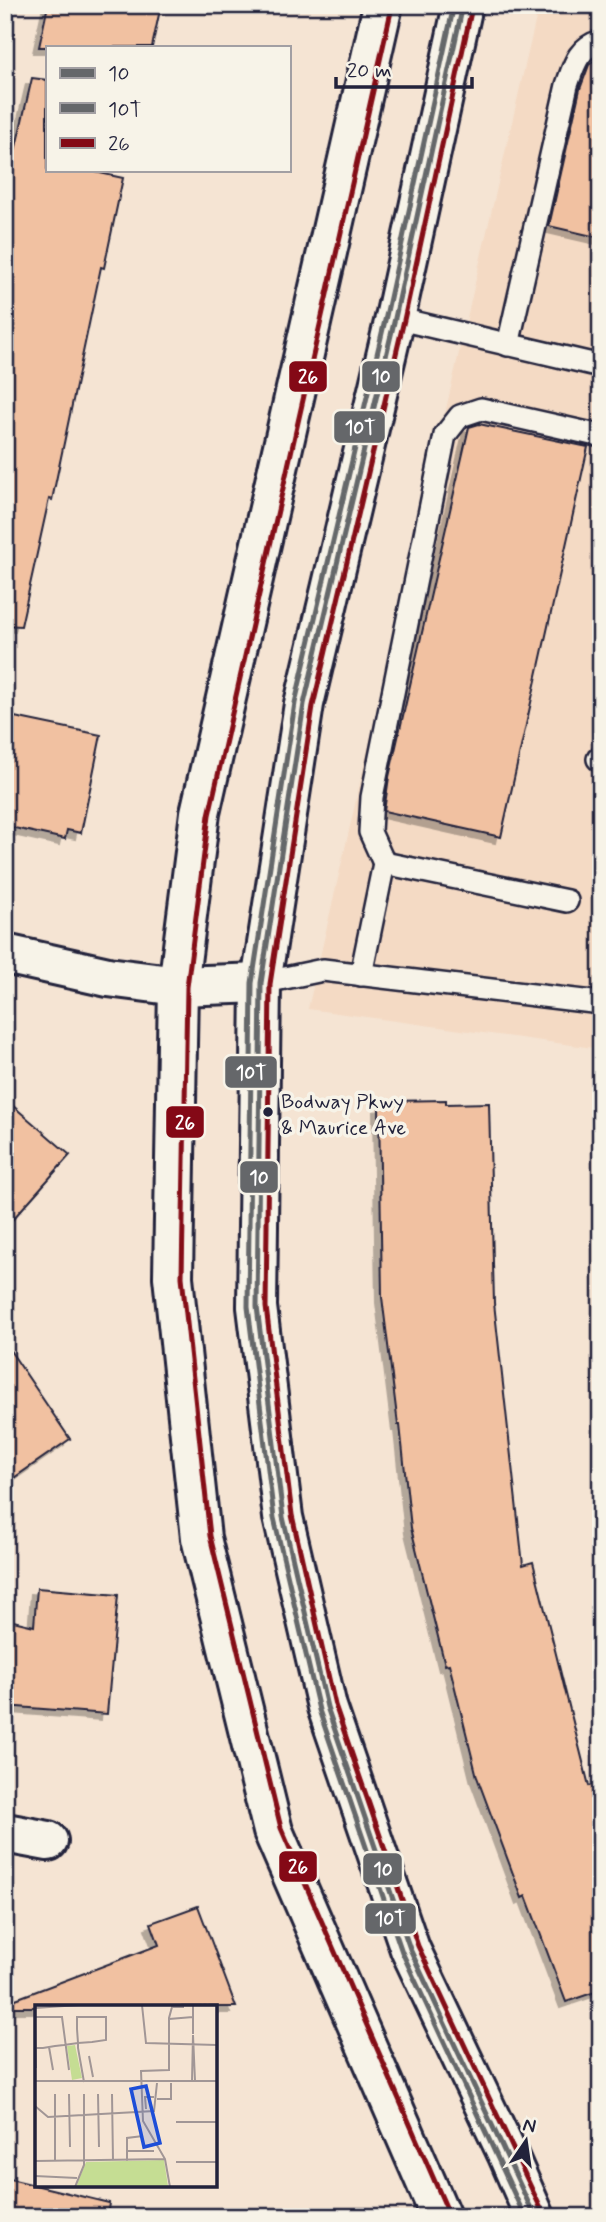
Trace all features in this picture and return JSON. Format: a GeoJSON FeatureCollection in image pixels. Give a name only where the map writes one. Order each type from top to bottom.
{"type":"FeatureCollection","features":[{"type":"Feature","properties":{"kind":"street"},"geometry":{"type":"LineString","coordinates":[[383,5],[200,813],[178,986],[173,1277],[201,1538],[272,1831],[441,2217]]}},
{"type":"Feature","properties":{"kind":"street"},"geometry":{"type":"LineString","coordinates":[[463,5],[395,318],[304,704],[261,983],[257,1307],[283,1517],[327,1707],[410,1949],[535,2217]]}},
{"type":"Feature","properties":{"kind":"street"},"geometry":{"type":"LineString","coordinates":[[5,954],[108,977],[178,986],[261,983]]}},
{"type":"Feature","properties":{"kind":"street"},"geometry":{"type":"LineString","coordinates":[[5,1833],[48,1841]]}},
{"type":"Feature","properties":{"kind":"lane"},"geometry":{"type":"LineString","coordinates":[[508,345],[567,86],[577,58],[590,44],[601,41]]}},
{"type":"Feature","properties":{"kind":"lane"},"geometry":{"type":"LineString","coordinates":[[395,318],[601,366]]}},
{"type":"Feature","properties":{"kind":"lane"},"geometry":{"type":"LineString","coordinates":[[361,975],[384,863],[370,832],[372,797],[445,435],[460,416],[481,409],[601,436]]}},
{"type":"Feature","properties":{"kind":"lane"},"geometry":{"type":"LineString","coordinates":[[384,863],[567,901]]}},
{"type":"Feature","properties":{"kind":"lane"},"geometry":{"type":"LineString","coordinates":[[261,983],[323,970],[601,1003]]}},
{"type":"Feature","properties":{"kind":"shaded area"},"geometry":{"type":"Polygon","coordinates":[[[539,5],[601,5],[601,1049],[308,1009],[539,5]]]}},
{"type":"Feature","properties":{"kind":"building"},"geometry":{"type":"Polygon","coordinates":[[[48,5],[161,5],[152,46],[39,47],[48,5]]]}},
{"type":"Feature","properties":{"kind":"building"},"geometry":{"type":"Polygon","coordinates":[[[601,55],[601,238],[549,226],[580,89],[589,65],[601,55]]]}},
{"type":"Feature","properties":{"kind":"building"},"geometry":{"type":"Polygon","coordinates":[[[32,78],[46,80],[46,172],[95,172],[123,178],[104,268],[101,267],[52,500],[49,499],[21,626],[5,625],[5,194],[32,78]]]}},
{"type":"Feature","properties":{"kind":"building"},"geometry":{"type":"Polygon","coordinates":[[[479,424],[588,447],[501,837],[384,811],[389,777],[469,427],[479,424]]]}},
{"type":"Feature","properties":{"kind":"building"},"geometry":{"type":"Polygon","coordinates":[[[5,715],[101,735],[81,833],[67,830],[65,839],[5,826],[5,715]]]}},
{"type":"Feature","properties":{"kind":"building"},"geometry":{"type":"Polygon","coordinates":[[[5,1099],[70,1155],[5,1228],[5,1099]]]}},
{"type":"Feature","properties":{"kind":"building"},"geometry":{"type":"Polygon","coordinates":[[[446,1100],[446,1104],[489,1103],[494,1303],[523,1565],[533,1562],[589,1786],[601,1782],[601,1990],[566,2002],[526,1896],[522,1898],[477,1777],[449,1664],[445,1665],[411,1528],[382,1297],[379,1106],[391,1105],[390,1101],[446,1100]]]}},
{"type":"Feature","properties":{"kind":"building"},"geometry":{"type":"Polygon","coordinates":[[[5,1343],[70,1439],[5,1484],[5,1343]]]}},
{"type":"Feature","properties":{"kind":"building"},"geometry":{"type":"Polygon","coordinates":[[[37,1588],[118,1595],[107,1714],[5,1706],[5,1619],[34,1626],[37,1588]]]}},
{"type":"Feature","properties":{"kind":"building"},"geometry":{"type":"Polygon","coordinates":[[[198,1906],[236,2007],[5,2007],[5,2003],[159,1945],[151,1923],[198,1906]]]}},
{"type":"Feature","properties":{"kind":"building"},"geometry":{"type":"Polygon","coordinates":[[[10,2179],[109,2203],[107,2217],[5,2217],[5,2198],[10,2179]]]}},
{"type":"Feature","properties":{"kind":"transit line","name":"10T"},"geometry":{"type":"LineString","coordinates":[[454,5],[386,316],[295,703],[252,983],[248,1307],[274,1518],[319,1710],[402,1952],[525,2217]]}},
{"type":"Feature","properties":{"kind":"transit line","name":"10"},"geometry":{"type":"LineString","coordinates":[[463,5],[395,318],[304,704],[261,983],[257,1307],[283,1517],[327,1707],[410,1949],[535,2217]]}},
{"type":"Feature","properties":{"kind":"transit line","name":"26"},"geometry":{"type":"LineString","coordinates":[[392,7],[209,815],[187,987],[182,1277],[210,1536],[281,1828],[449,2214]]}},
{"type":"Feature","properties":{"kind":"transit line","name":"26"},"geometry":{"type":"LineString","coordinates":[[472,7],[404,320],[313,706],[270,984],[266,1307],[292,1515],[335,1705],[418,1946],[543,2213]]}},
{"type":"Feature","properties":{"kind":"place","name":"Bodway Pkwy & Maurice Ave"},"geometry":{"type":"Point","coordinates":[268,1112]}}]}
